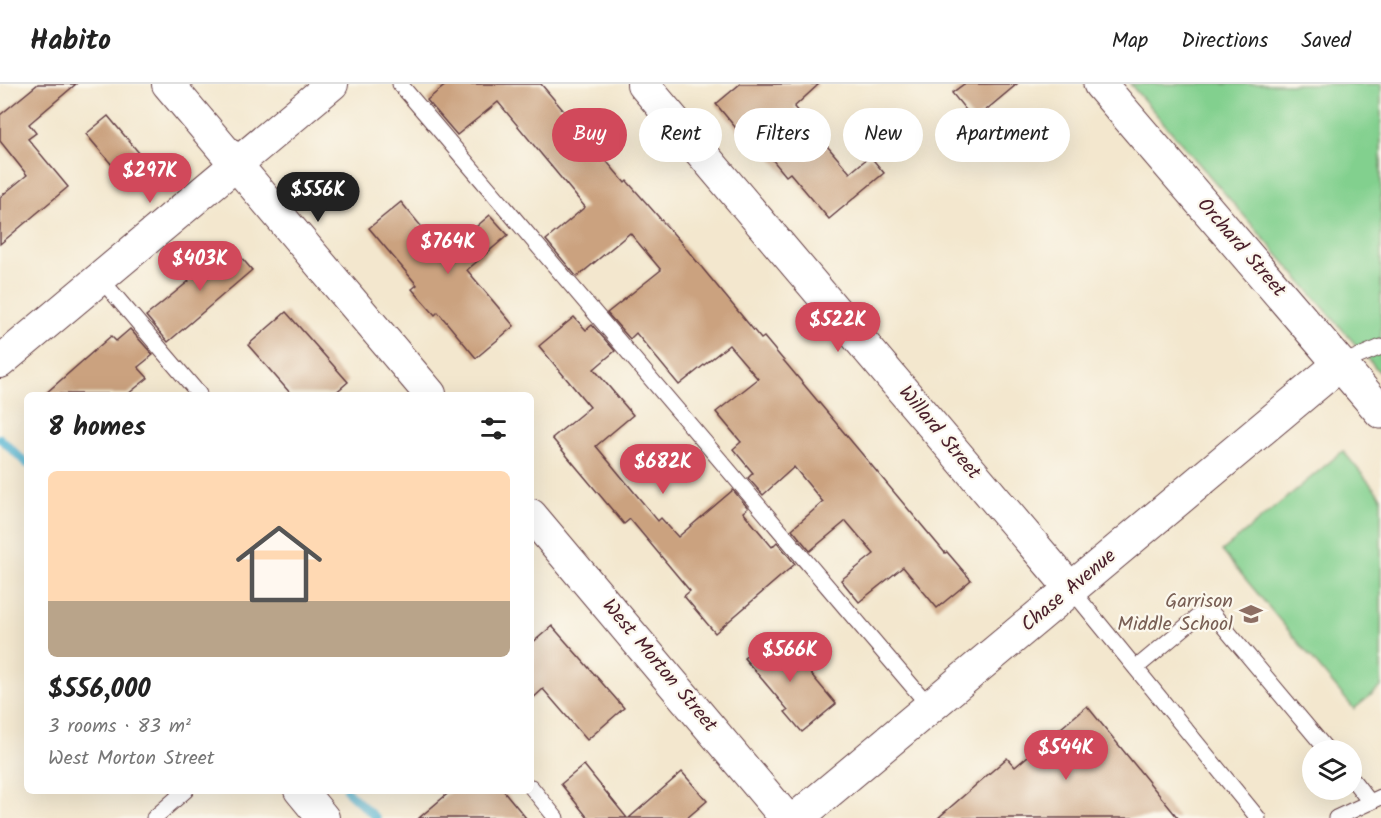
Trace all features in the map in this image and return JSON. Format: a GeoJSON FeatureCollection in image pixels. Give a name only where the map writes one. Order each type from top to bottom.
{"type":"FeatureCollection","features":[{"type":"Feature","properties":{"kind":"street"},"geometry":{"type":"LineString","coordinates":[[168,84],[428,392]]}},
{"type":"Feature","properties":{"kind":"street"},"geometry":{"type":"LineString","coordinates":[[0,362],[332,84]]}},
{"type":"Feature","properties":{"kind":"street","name":"Willard Street"},"geometry":{"type":"LineString","coordinates":[[643,84],[1071,589]]}},
{"type":"Feature","properties":{"kind":"street","name":"Orchard Street"},"geometry":{"type":"LineString","coordinates":[[1100,84],[1381,412]]}},
{"type":"Feature","properties":{"kind":"street","name":"Chase Avenue"},"geometry":{"type":"LineString","coordinates":[[797,818],[1340,364]]}},
{"type":"Feature","properties":{"kind":"street","name":"West Morton Street"},"geometry":{"type":"LineString","coordinates":[[534,519],[786,818]]}},
{"type":"Feature","properties":{"kind":"street"},"geometry":{"type":"LineString","coordinates":[[303,794],[323,818]]}},
{"type":"Feature","properties":{"kind":"lane"},"geometry":{"type":"LineString","coordinates":[[400,84],[930,707]]}},
{"type":"Feature","properties":{"kind":"lane"},"geometry":{"type":"LineString","coordinates":[[100,278],[197,392]]}},
{"type":"Feature","properties":{"kind":"lane"},"geometry":{"type":"LineString","coordinates":[[1340,364],[1381,347]]}},
{"type":"Feature","properties":{"kind":"lane"},"geometry":{"type":"LineString","coordinates":[[1071,589],[1258,818]]}},
{"type":"Feature","properties":{"kind":"lane"},"geometry":{"type":"LineString","coordinates":[[1136,668],[1208,608],[1319,740]]}},
{"type":"Feature","properties":{"kind":"lane"},"geometry":{"type":"LineString","coordinates":[[1336,818],[1376,799],[1362,787]]}},
{"type":"Feature","properties":{"kind":"lane"},"geometry":{"type":"LineString","coordinates":[[534,791],[556,818]]}},
{"type":"Feature","properties":{"kind":"lane"},"geometry":{"type":"LineString","coordinates":[[154,818],[181,794]]}},
{"type":"Feature","properties":{"kind":"green space"},"geometry":{"type":"Polygon","coordinates":[[[1130,84],[1381,84],[1381,374],[1130,84]]]}},
{"type":"Feature","properties":{"kind":"green space"},"geometry":{"type":"Polygon","coordinates":[[[1343,451],[1381,497],[1381,687],[1354,709],[1222,551],[1343,451]]]}},
{"type":"Feature","properties":{"kind":"building"},"geometry":{"type":"Polygon","coordinates":[[[38,84],[76,84],[29,124],[36,133],[28,139],[68,187],[0,244],[0,197],[27,175],[0,141],[0,115],[38,84]]]}},
{"type":"Feature","properties":{"kind":"building"},"geometry":{"type":"Polygon","coordinates":[[[447,84],[541,84],[561,108],[552,108],[552,162],[607,162],[625,183],[627,181],[761,339],[764,337],[945,553],[947,552],[971,580],[937,608],[903,567],[859,602],[841,580],[874,554],[846,521],[810,551],[792,529],[823,502],[794,467],[763,495],[748,478],[753,473],[733,449],[741,442],[716,412],[758,379],[729,345],[679,385],[636,333],[630,339],[607,313],[661,270],[630,233],[577,277],[546,240],[585,207],[498,102],[457,135],[427,100],[447,84]]]}},
{"type":"Feature","properties":{"kind":"building"},"geometry":{"type":"Polygon","coordinates":[[[740,84],[819,84],[795,108],[734,108],[734,126],[722,111],[722,108],[716,104],[740,84]]]}},
{"type":"Feature","properties":{"kind":"building"},"geometry":{"type":"Polygon","coordinates":[[[964,84],[1017,84],[988,108],[964,108],[952,93],[964,84]]]}},
{"type":"Feature","properties":{"kind":"building"},"geometry":{"type":"Polygon","coordinates":[[[108,116],[150,166],[128,184],[86,134],[108,116]]]}},
{"type":"Feature","properties":{"kind":"building"},"geometry":{"type":"Polygon","coordinates":[[[831,151],[850,173],[863,162],[875,162],[884,173],[829,219],[790,173],[786,176],[774,162],[831,162],[831,151]]]}},
{"type":"Feature","properties":{"kind":"building"},"geometry":{"type":"Polygon","coordinates":[[[401,202],[444,254],[490,215],[508,235],[467,270],[514,326],[476,358],[438,312],[435,315],[412,289],[417,285],[369,228],[401,202]]]}},
{"type":"Feature","properties":{"kind":"building"},"geometry":{"type":"Polygon","coordinates":[[[228,242],[252,270],[168,342],[146,316],[189,281],[186,278],[228,242]]]}},
{"type":"Feature","properties":{"kind":"building"},"geometry":{"type":"Polygon","coordinates":[[[286,312],[348,382],[336,392],[289,392],[248,345],[286,312]]]}},
{"type":"Feature","properties":{"kind":"building"},"geometry":{"type":"Polygon","coordinates":[[[574,317],[586,330],[592,325],[615,351],[594,369],[633,415],[596,446],[658,521],[661,518],[678,537],[733,490],[748,508],[743,512],[772,547],[777,542],[795,564],[715,633],[684,596],[690,591],[630,519],[624,524],[552,438],[590,407],[539,346],[574,317]]]}},
{"type":"Feature","properties":{"kind":"building"},"geometry":{"type":"Polygon","coordinates":[[[130,329],[153,355],[138,367],[148,378],[130,392],[47,392],[111,336],[116,341],[130,329]]]}},
{"type":"Feature","properties":{"kind":"building"},"geometry":{"type":"Polygon","coordinates":[[[552,626],[624,708],[587,740],[543,689],[534,697],[534,641],[552,626]]]}},
{"type":"Feature","properties":{"kind":"building"},"geometry":{"type":"Polygon","coordinates":[[[773,635],[781,645],[784,642],[836,704],[802,732],[785,712],[788,710],[744,658],[773,635]]]}},
{"type":"Feature","properties":{"kind":"building"},"geometry":{"type":"Polygon","coordinates":[[[1087,706],[1178,818],[938,818],[1007,758],[1015,767],[1087,706]]]}},
{"type":"Feature","properties":{"kind":"building"},"geometry":{"type":"Polygon","coordinates":[[[584,765],[627,818],[588,818],[561,784],[584,765]]]}},
{"type":"Feature","properties":{"kind":"building"},"geometry":{"type":"Polygon","coordinates":[[[682,772],[707,801],[687,818],[629,818],[682,772]]]}},
{"type":"Feature","properties":{"kind":"building"},"geometry":{"type":"Polygon","coordinates":[[[447,794],[506,794],[526,818],[419,818],[447,794]]]}},
{"type":"Feature","properties":{"kind":"waterway"},"geometry":{"type":"LineString","coordinates":[[0,438],[24,461]]}},
{"type":"Feature","properties":{"kind":"waterway"},"geometry":{"type":"LineString","coordinates":[[350,794],[376,818]]}},
{"type":"Feature","properties":{"kind":"place","name":"Garrison Middle School"},"geometry":{"type":"Point","coordinates":[1251,614]}}]}
